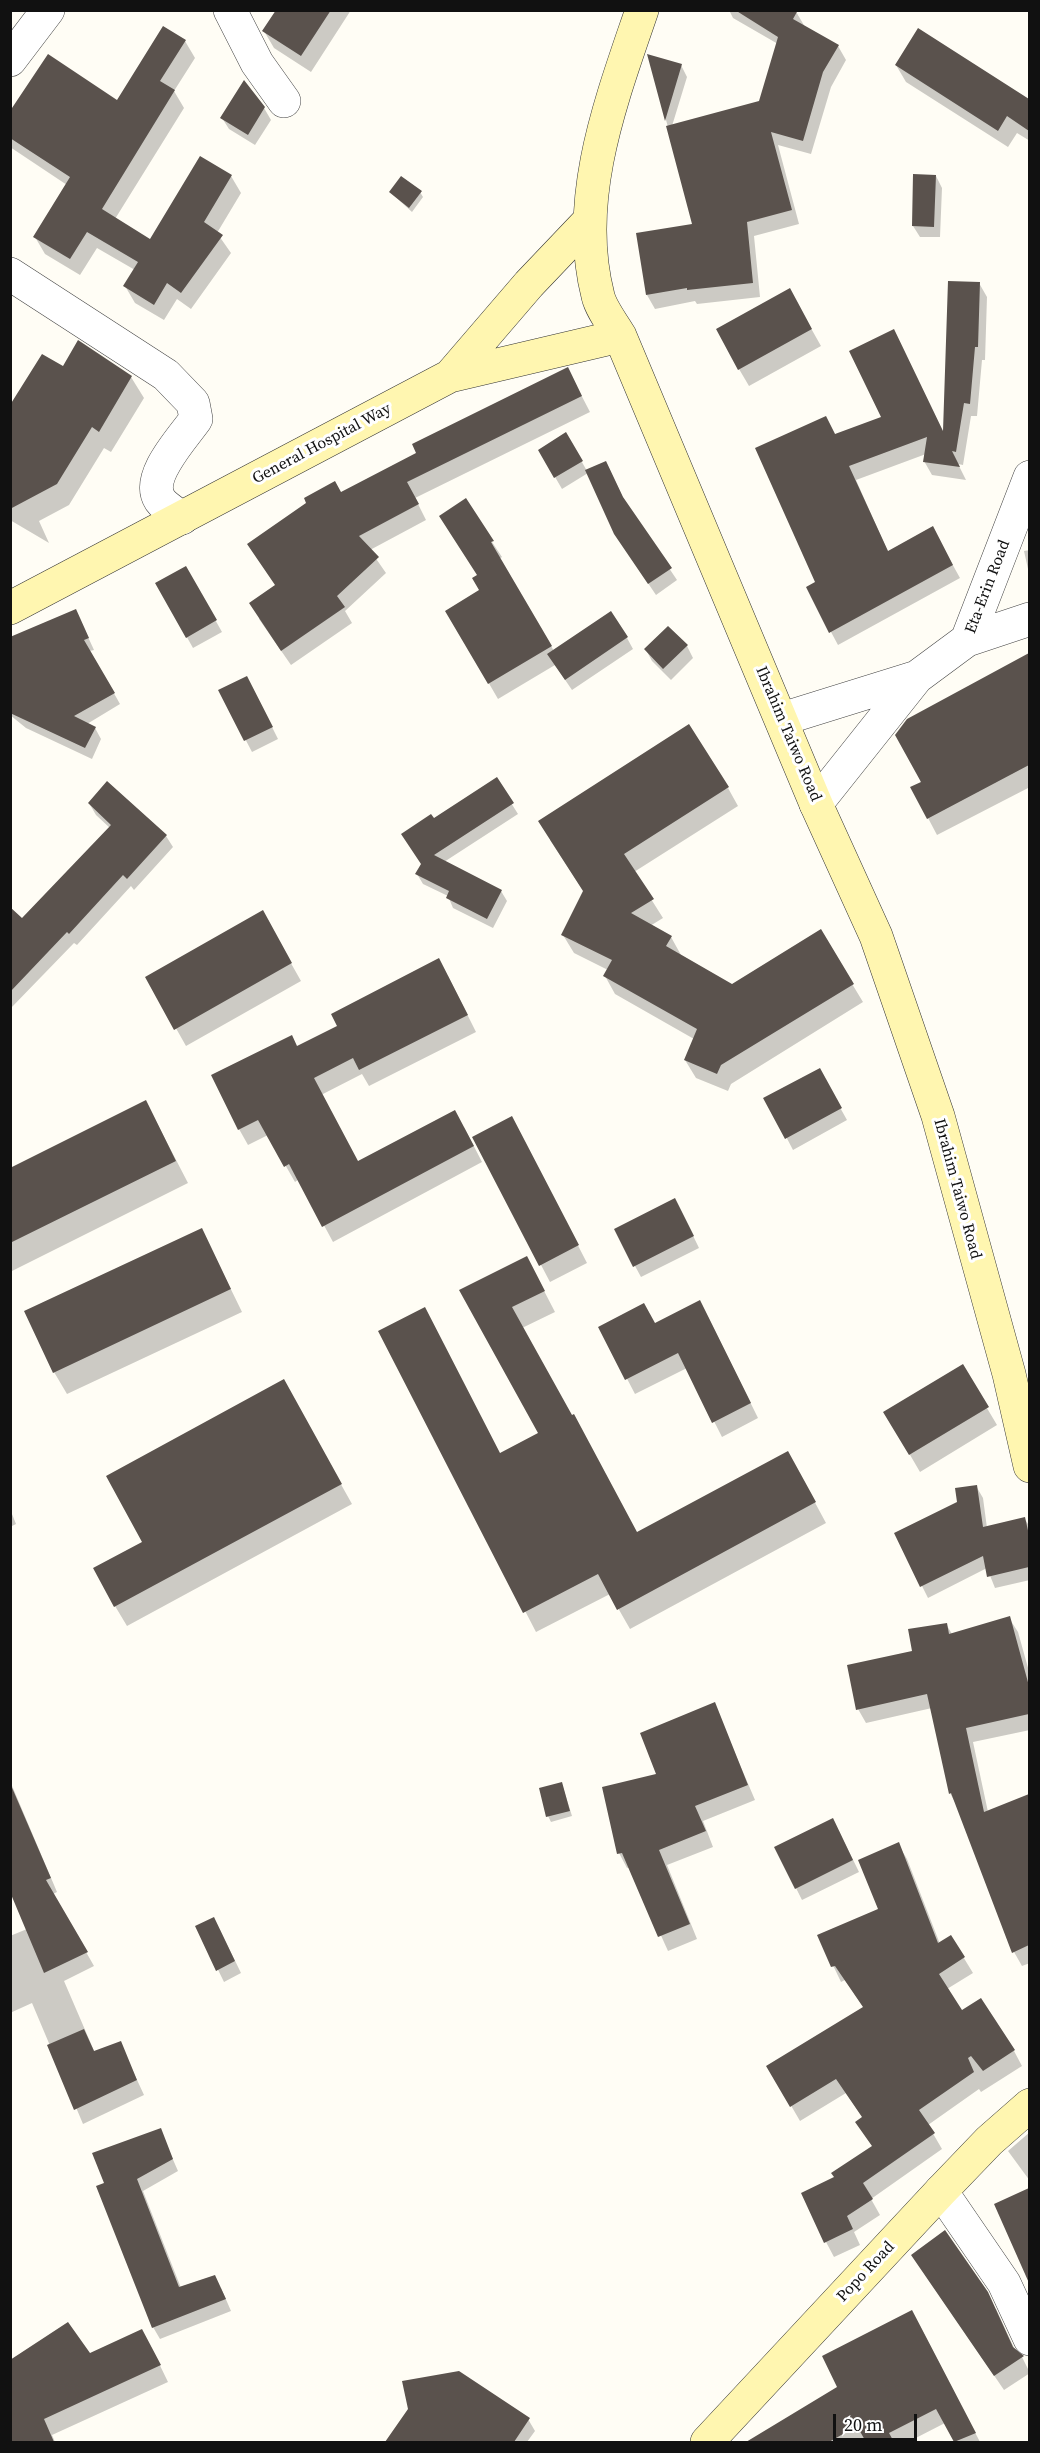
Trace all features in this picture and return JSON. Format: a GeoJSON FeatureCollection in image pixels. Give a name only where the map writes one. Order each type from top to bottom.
{"type":"FeatureCollection","features":[{"type":"Feature","properties":{"kind":"main road","name":"Ibrahim Taiwo Road"},"geometry":{"type":"LineString","coordinates":[[642,10],[605,120],[588,222],[598,298],[620,336],[816,804],[876,936],[938,1116],[1009,1374],[1029,1466]]}},
{"type":"Feature","properties":{"kind":"main road","name":"General Hospital Way"},"geometry":{"type":"LineString","coordinates":[[10,608],[450,376],[529,284],[588,222]]}},
{"type":"Feature","properties":{"kind":"main road"},"geometry":{"type":"LineString","coordinates":[[450,376],[620,336]]}},
{"type":"Feature","properties":{"kind":"main road","name":"Popo Road"},"geometry":{"type":"LineString","coordinates":[[707,2442],[942,2191],[989,2142],[1029,2105]]}},
{"type":"Feature","properties":{"kind":"street"},"geometry":{"type":"LineString","coordinates":[[10,60],[48,10]]}},
{"type":"Feature","properties":{"kind":"street"},"geometry":{"type":"LineString","coordinates":[[230,10],[258,63],[284,101]]}},
{"type":"Feature","properties":{"kind":"street"},"geometry":{"type":"LineString","coordinates":[[10,274],[166,375],[193,402],[196,419],[159,472],[155,486],[161,501],[182,518]]}},
{"type":"Feature","properties":{"kind":"street","name":"Eta-Erin Road"},"geometry":{"type":"LineString","coordinates":[[782,719],[918,677],[967,640],[1029,477]]}},
{"type":"Feature","properties":{"kind":"street"},"geometry":{"type":"LineString","coordinates":[[967,640],[1029,619]]}},
{"type":"Feature","properties":{"kind":"street"},"geometry":{"type":"LineString","coordinates":[[816,804],[918,677]]}},
{"type":"Feature","properties":{"kind":"street"},"geometry":{"type":"LineString","coordinates":[[942,2191],[1004,2283],[1029,2339]]}},
{"type":"Feature","properties":{"kind":"building"},"geometry":{"type":"Polygon","coordinates":[[[276,10],[331,10],[301,56],[262,31],[276,10]]]}},
{"type":"Feature","properties":{"kind":"building"},"geometry":{"type":"Polygon","coordinates":[[[735,10],[798,10],[793,19],[839,45],[823,72],[803,141],[771,132],[792,210],[747,222],[753,283],[687,290],[687,288],[646,295],[636,233],[692,224],[666,126],[759,101],[778,37],[735,10]]]}},
{"type":"Feature","properties":{"kind":"building"},"geometry":{"type":"Polygon","coordinates":[[[163,26],[186,40],[160,81],[175,90],[102,209],[150,239],[200,156],[232,175],[204,222],[223,235],[181,293],[167,283],[154,305],[123,286],[138,262],[87,232],[70,259],[33,237],[70,177],[10,138],[10,111],[48,54],[117,100],[163,26]]]}},
{"type":"Feature","properties":{"kind":"building"},"geometry":{"type":"Polygon","coordinates":[[[918,28],[1029,99],[1029,131],[1007,116],[998,131],[895,65],[918,28]]]}},
{"type":"Feature","properties":{"kind":"building"},"geometry":{"type":"Polygon","coordinates":[[[647,54],[682,64],[665,121],[647,54]]]}},
{"type":"Feature","properties":{"kind":"building"},"geometry":{"type":"Polygon","coordinates":[[[244,80],[265,107],[248,135],[220,118],[244,80]]]}},
{"type":"Feature","properties":{"kind":"building"},"geometry":{"type":"Polygon","coordinates":[[[913,174],[936,175],[934,227],[912,226],[913,174]]]}},
{"type":"Feature","properties":{"kind":"building"},"geometry":{"type":"Polygon","coordinates":[[[401,176],[422,191],[409,208],[389,192],[401,176]]]}},
{"type":"Feature","properties":{"kind":"building"},"geometry":{"type":"Polygon","coordinates":[[[948,281],[980,282],[978,347],[975,347],[970,404],[964,403],[956,452],[952,451],[960,467],[923,462],[927,437],[849,466],[888,551],[933,526],[953,565],[829,633],[806,587],[815,582],[755,448],[826,416],[835,434],[881,417],[849,351],[894,329],[943,431],[948,281]]]}},
{"type":"Feature","properties":{"kind":"building"},"geometry":{"type":"Polygon","coordinates":[[[790,288],[812,329],[738,370],[716,329],[790,288]]]}},
{"type":"Feature","properties":{"kind":"building"},"geometry":{"type":"Polygon","coordinates":[[[78,340],[132,376],[99,432],[92,427],[57,484],[10,509],[10,405],[42,354],[63,366],[78,340]]]}},
{"type":"Feature","properties":{"kind":"building"},"geometry":{"type":"Polygon","coordinates":[[[568,367],[582,396],[407,482],[419,504],[359,536],[379,557],[337,596],[345,607],[281,651],[249,603],[275,585],[247,544],[306,503],[304,498],[335,481],[341,492],[416,453],[412,444],[568,367]]]}},
{"type":"Feature","properties":{"kind":"building"},"geometry":{"type":"Polygon","coordinates":[[[566,432],[583,461],[554,478],[538,450],[566,432]]]}},
{"type":"Feature","properties":{"kind":"building"},"geometry":{"type":"Polygon","coordinates":[[[606,461],[623,497],[672,568],[648,584],[614,534],[585,470],[606,461]]]}},
{"type":"Feature","properties":{"kind":"building"},"geometry":{"type":"Polygon","coordinates":[[[466,498],[494,541],[491,542],[552,646],[488,684],[445,611],[479,590],[472,578],[477,575],[439,516],[466,498]]]}},
{"type":"Feature","properties":{"kind":"building"},"geometry":{"type":"Polygon","coordinates":[[[186,566],[217,620],[186,638],[155,583],[186,566]]]}},
{"type":"Feature","properties":{"kind":"building"},"geometry":{"type":"Polygon","coordinates":[[[76,609],[89,638],[84,640],[115,693],[74,716],[96,727],[85,748],[10,713],[10,637],[76,609]]]}},
{"type":"Feature","properties":{"kind":"building"},"geometry":{"type":"Polygon","coordinates":[[[611,611],[628,637],[565,680],[547,654],[611,611]]]}},
{"type":"Feature","properties":{"kind":"building"},"geometry":{"type":"Polygon","coordinates":[[[668,626],[688,645],[663,669],[644,649],[668,626]]]}},
{"type":"Feature","properties":{"kind":"building"},"geometry":{"type":"Polygon","coordinates":[[[1029,653],[1029,765],[927,819],[910,787],[921,782],[895,735],[907,719],[1029,653]]]}},
{"type":"Feature","properties":{"kind":"building"},"geometry":{"type":"Polygon","coordinates":[[[247,676],[273,727],[244,741],[218,690],[247,676]]]}},
{"type":"Feature","properties":{"kind":"building"},"geometry":{"type":"Polygon","coordinates":[[[689,724],[729,787],[624,854],[654,899],[631,913],[672,936],[666,946],[732,984],[821,929],[854,984],[721,1065],[717,1074],[684,1060],[697,1029],[603,976],[612,960],[561,935],[583,891],[538,821],[689,724]]]}},
{"type":"Feature","properties":{"kind":"building"},"geometry":{"type":"Polygon","coordinates":[[[497,777],[514,803],[434,855],[502,890],[487,919],[446,898],[449,891],[415,874],[421,864],[401,834],[431,814],[434,818],[497,777]]]}},
{"type":"Feature","properties":{"kind":"building"},"geometry":{"type":"Polygon","coordinates":[[[107,781],[167,835],[127,879],[123,875],[69,934],[67,932],[10,992],[10,907],[22,918],[111,825],[88,803],[107,781]]]}},
{"type":"Feature","properties":{"kind":"building"},"geometry":{"type":"Polygon","coordinates":[[[263,910],[292,963],[174,1030],[145,977],[263,910]]]}},
{"type":"Feature","properties":{"kind":"building"},"geometry":{"type":"Polygon","coordinates":[[[439,958],[468,1015],[359,1070],[353,1058],[314,1078],[358,1161],[455,1110],[474,1146],[322,1227],[289,1164],[284,1167],[258,1120],[238,1130],[211,1075],[292,1035],[297,1046],[337,1026],[331,1014],[439,958]]]}},
{"type":"Feature","properties":{"kind":"building"},"geometry":{"type":"Polygon","coordinates":[[[820,1068],[842,1108],[785,1139],[763,1098],[820,1068]]]}},
{"type":"Feature","properties":{"kind":"building"},"geometry":{"type":"Polygon","coordinates":[[[146,1100],[176,1161],[10,1243],[10,1168],[146,1100]]]}},
{"type":"Feature","properties":{"kind":"building"},"geometry":{"type":"Polygon","coordinates":[[[512,1116],[579,1245],[539,1266],[472,1137],[512,1116]]]}},
{"type":"Feature","properties":{"kind":"building"},"geometry":{"type":"Polygon","coordinates":[[[675,1198],[694,1236],[633,1267],[614,1229],[675,1198]]]}},
{"type":"Feature","properties":{"kind":"building"},"geometry":{"type":"Polygon","coordinates":[[[202,1228],[231,1289],[53,1373],[24,1311],[202,1228]]]}},
{"type":"Feature","properties":{"kind":"building"},"geometry":{"type":"Polygon","coordinates":[[[527,1256],[545,1291],[512,1307],[572,1415],[574,1414],[637,1532],[788,1451],[816,1502],[617,1610],[598,1574],[523,1613],[378,1331],[425,1307],[500,1453],[538,1433],[459,1290],[527,1256]]]}},
{"type":"Feature","properties":{"kind":"building"},"geometry":{"type":"Polygon","coordinates":[[[700,1300],[751,1403],[712,1423],[678,1353],[625,1380],[598,1327],[644,1303],[655,1323],[700,1300]]]}},
{"type":"Feature","properties":{"kind":"building"},"geometry":{"type":"Polygon","coordinates":[[[963,1364],[989,1407],[909,1455],[883,1412],[963,1364]]]}},
{"type":"Feature","properties":{"kind":"building"},"geometry":{"type":"Polygon","coordinates":[[[284,1379],[342,1484],[114,1607],[93,1568],[142,1542],[106,1476],[284,1379]]]}},
{"type":"Feature","properties":{"kind":"building"},"geometry":{"type":"Polygon","coordinates":[[[977,1485],[983,1527],[1025,1517],[1029,1535],[1029,1567],[987,1577],[983,1556],[920,1587],[894,1533],[957,1502],[955,1488],[977,1485]]]}},
{"type":"Feature","properties":{"kind":"building"},"geometry":{"type":"Polygon","coordinates":[[[1010,1616],[1029,1686],[1029,1714],[966,1728],[984,1812],[1029,1794],[1029,1945],[1012,1953],[951,1793],[949,1794],[927,1694],[856,1710],[847,1665],[912,1651],[908,1629],[947,1623],[949,1634],[1010,1616]]]}},
{"type":"Feature","properties":{"kind":"building"},"geometry":{"type":"Polygon","coordinates":[[[715,1702],[748,1785],[695,1806],[706,1831],[659,1850],[690,1924],[658,1937],[622,1853],[617,1854],[602,1787],[656,1774],[640,1733],[715,1702]]]}},
{"type":"Feature","properties":{"kind":"building"},"geometry":{"type":"Polygon","coordinates":[[[562,1782],[570,1811],[546,1817],[539,1788],[562,1782]]]}},
{"type":"Feature","properties":{"kind":"building"},"geometry":{"type":"Polygon","coordinates":[[[10,1783],[51,1878],[46,1880],[88,1952],[44,1973],[10,1892],[10,1783]]]}},
{"type":"Feature","properties":{"kind":"building"},"geometry":{"type":"Polygon","coordinates":[[[833,1818],[853,1860],[795,1889],[774,1847],[833,1818]]]}},
{"type":"Feature","properties":{"kind":"building"},"geometry":{"type":"Polygon","coordinates":[[[899,1842],[938,1943],[951,1935],[965,1957],[939,1974],[962,2010],[981,1998],[1015,2050],[983,2071],[971,2056],[968,2058],[974,2072],[919,2110],[935,2133],[863,2183],[873,2199],[847,2216],[853,2229],[824,2243],[801,2193],[834,2177],[831,2173],[872,2146],[855,2122],[862,2117],[836,2079],[790,2107],[766,2066],[863,2007],[835,1966],[831,1967],[817,1935],[878,1909],[858,1860],[899,1842]]]}},
{"type":"Feature","properties":{"kind":"building"},"geometry":{"type":"Polygon","coordinates":[[[214,1917],[235,1961],[216,1971],[195,1926],[214,1917]]]}},
{"type":"Feature","properties":{"kind":"building"},"geometry":{"type":"Polygon","coordinates":[[[84,2029],[94,2051],[121,2041],[137,2080],[74,2110],[47,2045],[84,2029]]]}},
{"type":"Feature","properties":{"kind":"building"},"geometry":{"type":"Polygon","coordinates":[[[161,2128],[173,2159],[137,2179],[179,2287],[215,2275],[226,2299],[152,2328],[96,2186],[104,2183],[92,2153],[161,2128]]]}},
{"type":"Feature","properties":{"kind":"building"},"geometry":{"type":"Polygon","coordinates":[[[1029,2188],[1029,2283],[994,2204],[1029,2188]]]}},
{"type":"Feature","properties":{"kind":"building"},"geometry":{"type":"Polygon","coordinates":[[[945,2230],[988,2292],[1013,2347],[1024,2356],[994,2376],[911,2255],[945,2230]]]}},
{"type":"Feature","properties":{"kind":"building"},"geometry":{"type":"Polygon","coordinates":[[[912,2310],[976,2433],[954,2442],[936,2409],[889,2433],[894,2442],[866,2442],[857,2426],[829,2442],[746,2442],[837,2387],[822,2356],[912,2310]]]}},
{"type":"Feature","properties":{"kind":"building"},"geometry":{"type":"Polygon","coordinates":[[[68,2322],[90,2353],[142,2329],[161,2365],[44,2419],[54,2442],[10,2442],[10,2360],[68,2322]]]}},
{"type":"Feature","properties":{"kind":"building"},"geometry":{"type":"Polygon","coordinates":[[[459,2371],[530,2418],[514,2442],[385,2442],[408,2409],[402,2381],[459,2371]]]}}]}
